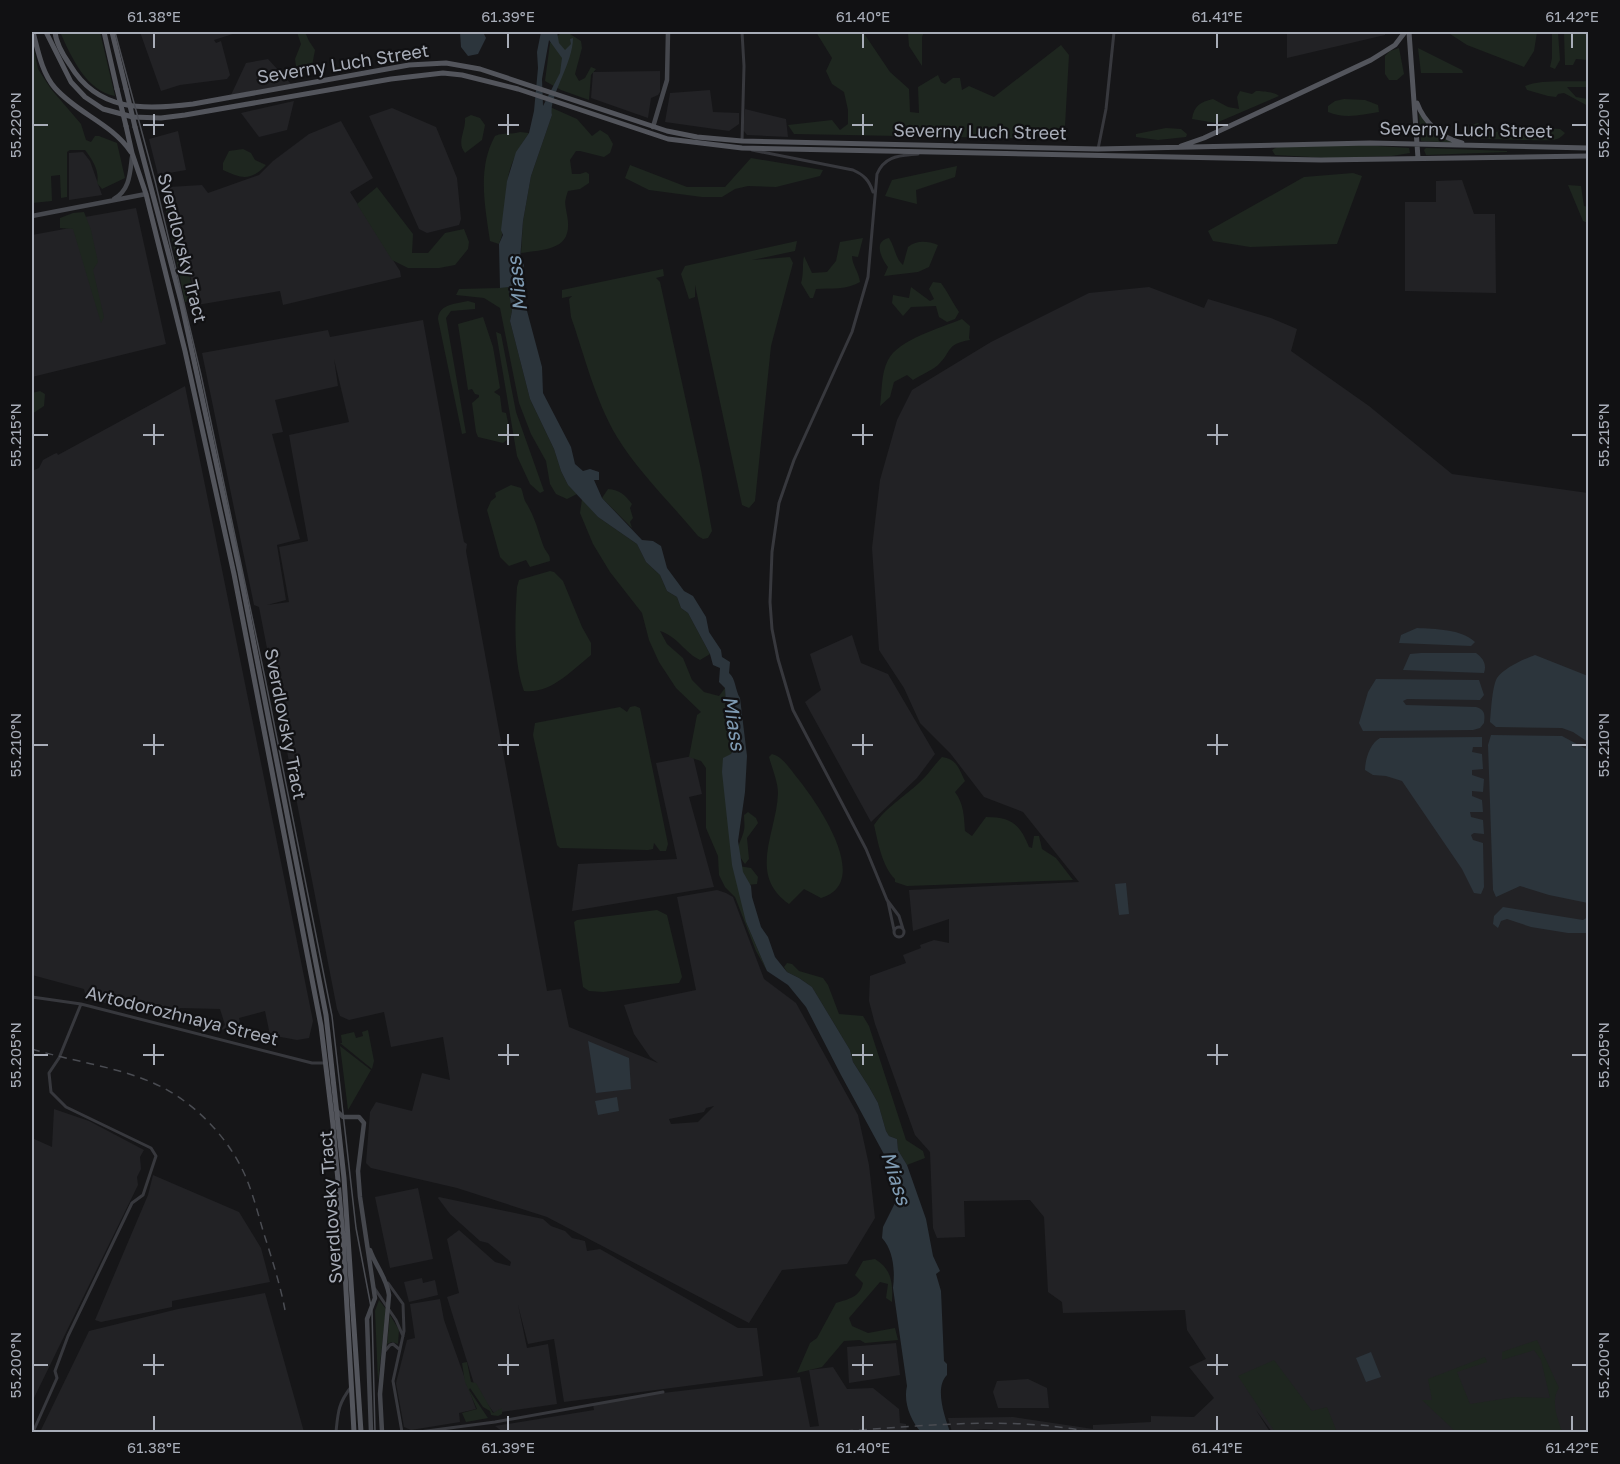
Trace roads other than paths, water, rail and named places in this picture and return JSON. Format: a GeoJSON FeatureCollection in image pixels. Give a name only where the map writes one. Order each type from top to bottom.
{"type":"FeatureCollection","features":[{"type":"Feature","properties":{"kind":"main road","name":"Sverdlovsky Tract"},"geometry":{"type":"LineString","coordinates":[[33,32],[39,56],[56,89],[76,106],[116,133],[132,153]]}},
{"type":"Feature","properties":{"kind":"main road","name":"Severny Luch Street"},"geometry":{"type":"LineString","coordinates":[[46,32],[71,82],[85,97],[103,109],[142,118],[172,117],[425,74],[443,73],[462,75],[518,90],[668,139],[742,148],[1321,160],[1588,156]]}},
{"type":"Feature","properties":{"kind":"main road","name":"Severny Luch Street"},"geometry":{"type":"LineString","coordinates":[[55,32],[76,76],[90,90],[105,99],[132,107],[171,107],[410,66],[446,63],[480,69],[653,127],[697,137],[742,141],[1098,149],[1370,143],[1588,148]]}},
{"type":"Feature","properties":{"kind":"main road","name":"Sverdlovsky Tract"},"geometry":{"type":"LineString","coordinates":[[104,32],[132,153],[150,194]]}},
{"type":"Feature","properties":{"kind":"main road","name":"Sverdlovsky Tract"},"geometry":{"type":"LineString","coordinates":[[112,32],[150,194],[181,301],[240,572],[326,1014],[344,1237],[354,1432]]}},
{"type":"Feature","properties":{"kind":"main road"},"geometry":{"type":"LineString","coordinates":[[653,127],[667,81],[668,32]]}},
{"type":"Feature","properties":{"kind":"main road"},"geometry":{"type":"LineString","coordinates":[[1407,32],[1418,158]]}},
{"type":"Feature","properties":{"kind":"main road"},"geometry":{"type":"LineString","coordinates":[[1175,148],[1204,138],[1371,60],[1395,45],[1407,32]]}},
{"type":"Feature","properties":{"kind":"main road"},"geometry":{"type":"LineString","coordinates":[[1414,94],[1421,113],[1431,126],[1450,140],[1472,146]]}},
{"type":"Feature","properties":{"kind":"main road"},"geometry":{"type":"LineString","coordinates":[[1270,158],[1265,150],[1271,145]]}},
{"type":"Feature","properties":{"kind":"main road"},"geometry":{"type":"LineString","coordinates":[[1505,158],[1511,151],[1506,147]]}},
{"type":"Feature","properties":{"kind":"main road"},"geometry":{"type":"LineString","coordinates":[[108,201],[117,197],[127,186],[132,153]]}},
{"type":"Feature","properties":{"kind":"main road"},"geometry":{"type":"LineString","coordinates":[[32,216],[150,194]]}},
{"type":"Feature","properties":{"kind":"main road","name":"Sverdlovsky Tract"},"geometry":{"type":"LineString","coordinates":[[329,1063],[340,1129],[361,1432]]}},
{"type":"Feature","properties":{"kind":"main road"},"geometry":{"type":"LineString","coordinates":[[338,1112],[346,1118],[359,1117],[363,1121],[358,1171],[375,1301],[367,1319],[372,1432]]}},
{"type":"Feature","properties":{"kind":"main road"},"geometry":{"type":"LineString","coordinates":[[340,1129],[346,1118]]}},
{"type":"Feature","properties":{"kind":"main road"},"geometry":{"type":"LineString","coordinates":[[366,1239],[373,1259],[386,1280],[389,1295],[390,1310],[380,1394],[382,1432]]}},
{"type":"Feature","properties":{"kind":"street"},"geometry":{"type":"LineString","coordinates":[[742,32],[744,66],[742,141]]}},
{"type":"Feature","properties":{"kind":"street"},"geometry":{"type":"LineString","coordinates":[[1098,149],[1106,109],[1114,32]]}},
{"type":"Feature","properties":{"kind":"street"},"geometry":{"type":"LineString","coordinates":[[742,148],[853,170],[868,180],[874,195]]}},
{"type":"Feature","properties":{"kind":"street"},"geometry":{"type":"LineString","coordinates":[[887,900],[899,916],[904,934],[901,937],[894,931],[887,900],[866,849],[793,710],[772,629],[770,602],[772,552],[779,504],[794,460],[852,332],[868,278],[876,174],[880,166],[890,158],[928,153]]}},
{"type":"Feature","properties":{"kind":"street"},"geometry":{"type":"LineString","coordinates":[[894,931],[898,927],[903,929]]}},
{"type":"Feature","properties":{"kind":"street","name":"Avtodorozhnaya Street"},"geometry":{"type":"LineString","coordinates":[[32,997],[81,1004],[312,1063],[329,1063]]}},
{"type":"Feature","properties":{"kind":"street"},"geometry":{"type":"LineString","coordinates":[[33,1432],[57,1378],[55,1371],[68,1336],[132,1203],[143,1195],[156,1156],[151,1148],[66,1107],[51,1092],[49,1073],[59,1058],[81,1004]]}},
{"type":"Feature","properties":{"kind":"street"},"geometry":{"type":"LineString","coordinates":[[402,1432],[393,1381],[403,1336],[404,1304],[386,1280],[378,1278],[374,1282],[374,1288],[400,1326],[403,1336]]}},
{"type":"Feature","properties":{"kind":"street"},"geometry":{"type":"LineString","coordinates":[[390,1310],[398,1316],[404,1309]]}},
{"type":"Feature","properties":{"kind":"street"},"geometry":{"type":"LineString","coordinates":[[384,1353],[387,1347],[393,1344],[396,1344],[399,1351]]}},
{"type":"Feature","properties":{"kind":"street"},"geometry":{"type":"LineString","coordinates":[[336,1432],[341,1401],[352,1387]]}},
{"type":"Feature","properties":{"kind":"street"},"geometry":{"type":"LineString","coordinates":[[419,1432],[495,1422],[663,1392]]}},
{"type":"Feature","properties":{"kind":"water"},"geometry":{"type":"Polygon","coordinates":[[[460,32],[483,32],[486,38],[478,54],[468,56],[461,47],[460,32]]]}},
{"type":"Feature","properties":{"kind":"water","name":"Miass"},"geometry":{"type":"Polygon","coordinates":[[[541,32],[557,32],[559,43],[565,50],[571,44],[570,39],[573,38],[569,58],[554,99],[552,115],[531,176],[523,221],[520,260],[524,264],[522,279],[519,281],[542,367],[543,393],[571,447],[575,464],[583,471],[590,469],[599,472],[599,480],[594,480],[602,498],[642,540],[653,541],[661,546],[667,568],[684,591],[693,596],[706,617],[709,632],[721,650],[722,657],[730,662],[729,673],[740,698],[747,756],[745,792],[738,841],[743,872],[751,886],[761,927],[768,937],[775,957],[787,972],[812,987],[850,1050],[853,1062],[878,1103],[886,1131],[889,1136],[897,1139],[898,1150],[907,1165],[926,1219],[933,1256],[940,1271],[936,1274],[941,1291],[944,1361],[947,1364],[947,1375],[941,1387],[941,1395],[943,1411],[950,1432],[921,1432],[911,1417],[907,1405],[907,1386],[893,1288],[893,1262],[882,1238],[883,1227],[895,1203],[892,1176],[886,1158],[806,1007],[788,985],[767,971],[746,922],[732,865],[722,772],[723,758],[731,754],[738,740],[732,732],[731,713],[726,708],[725,688],[719,682],[720,668],[713,665],[710,654],[688,613],[681,608],[677,597],[667,591],[660,575],[646,562],[637,544],[598,517],[568,485],[530,399],[510,321],[512,311],[508,287],[500,288],[499,244],[503,235],[501,230],[507,181],[516,152],[529,133],[534,111],[538,68],[537,52],[541,32]],[[549,40],[542,79],[543,106],[560,73],[562,58],[549,40]]]}},
{"type":"Feature","properties":{"kind":"water"},"geometry":{"type":"Polygon","coordinates":[[[1417,628],[1455,632],[1475,642],[1471,646],[1399,643],[1401,635],[1417,628]]]}},
{"type":"Feature","properties":{"kind":"water"},"geometry":{"type":"Polygon","coordinates":[[[1476,653],[1484,661],[1484,673],[1403,670],[1410,654],[1476,653]]]}},
{"type":"Feature","properties":{"kind":"water"},"geometry":{"type":"Polygon","coordinates":[[[1535,655],[1588,676],[1588,742],[1562,728],[1496,727],[1490,722],[1497,678],[1509,667],[1535,655]]]}},
{"type":"Feature","properties":{"kind":"water"},"geometry":{"type":"Polygon","coordinates":[[[1376,679],[1479,680],[1484,695],[1480,700],[1407,699],[1403,701],[1406,705],[1476,707],[1484,713],[1484,723],[1480,728],[1473,730],[1363,731],[1359,723],[1368,692],[1376,679]]]}},
{"type":"Feature","properties":{"kind":"water"},"geometry":{"type":"Polygon","coordinates":[[[1491,735],[1562,736],[1588,750],[1588,903],[1520,886],[1496,897],[1493,890],[1488,745],[1491,735]]]}},
{"type":"Feature","properties":{"kind":"water"},"geometry":{"type":"Polygon","coordinates":[[[1482,737],[1482,747],[1473,747],[1472,752],[1482,754],[1483,769],[1472,770],[1472,775],[1484,779],[1483,792],[1472,791],[1472,796],[1482,800],[1483,812],[1470,812],[1471,817],[1483,820],[1484,834],[1471,835],[1473,840],[1483,843],[1484,887],[1481,894],[1474,893],[1462,869],[1402,781],[1373,775],[1365,770],[1369,752],[1376,740],[1380,738],[1482,737]]]}},
{"type":"Feature","properties":{"kind":"water"},"geometry":{"type":"Polygon","coordinates":[[[1126,883],[1129,914],[1119,915],[1115,884],[1126,883]]]}},
{"type":"Feature","properties":{"kind":"water"},"geometry":{"type":"Polygon","coordinates":[[[1503,907],[1583,920],[1588,917],[1588,933],[1568,933],[1531,927],[1507,919],[1501,921],[1498,928],[1493,924],[1494,916],[1503,907]]]}},
{"type":"Feature","properties":{"kind":"water"},"geometry":{"type":"Polygon","coordinates":[[[588,1041],[629,1058],[631,1089],[596,1093],[588,1041]]]}},
{"type":"Feature","properties":{"kind":"water"},"geometry":{"type":"Polygon","coordinates":[[[617,1097],[619,1111],[598,1115],[595,1101],[617,1097]]]}},
{"type":"Feature","properties":{"kind":"water"},"geometry":{"type":"Polygon","coordinates":[[[1371,1352],[1381,1377],[1366,1382],[1356,1358],[1371,1352]]]}},
{"type":"Feature","properties":{"kind":"tram line"},"geometry":{"type":"LineString","coordinates":[[115,32],[155,181],[201,375],[265,678],[332,1016],[356,1228],[372,1312],[375,1432]]}},
{"type":"Feature","properties":{"kind":"railway"},"geometry":{"type":"LineString","coordinates":[[32,1049],[122,1072],[151,1082],[180,1098],[206,1119],[228,1145],[247,1181],[276,1272],[285,1310]]}},
{"type":"Feature","properties":{"kind":"railway"},"geometry":{"type":"LineString","coordinates":[[831,1432],[993,1423],[1026,1424],[1090,1432]]}}]}
